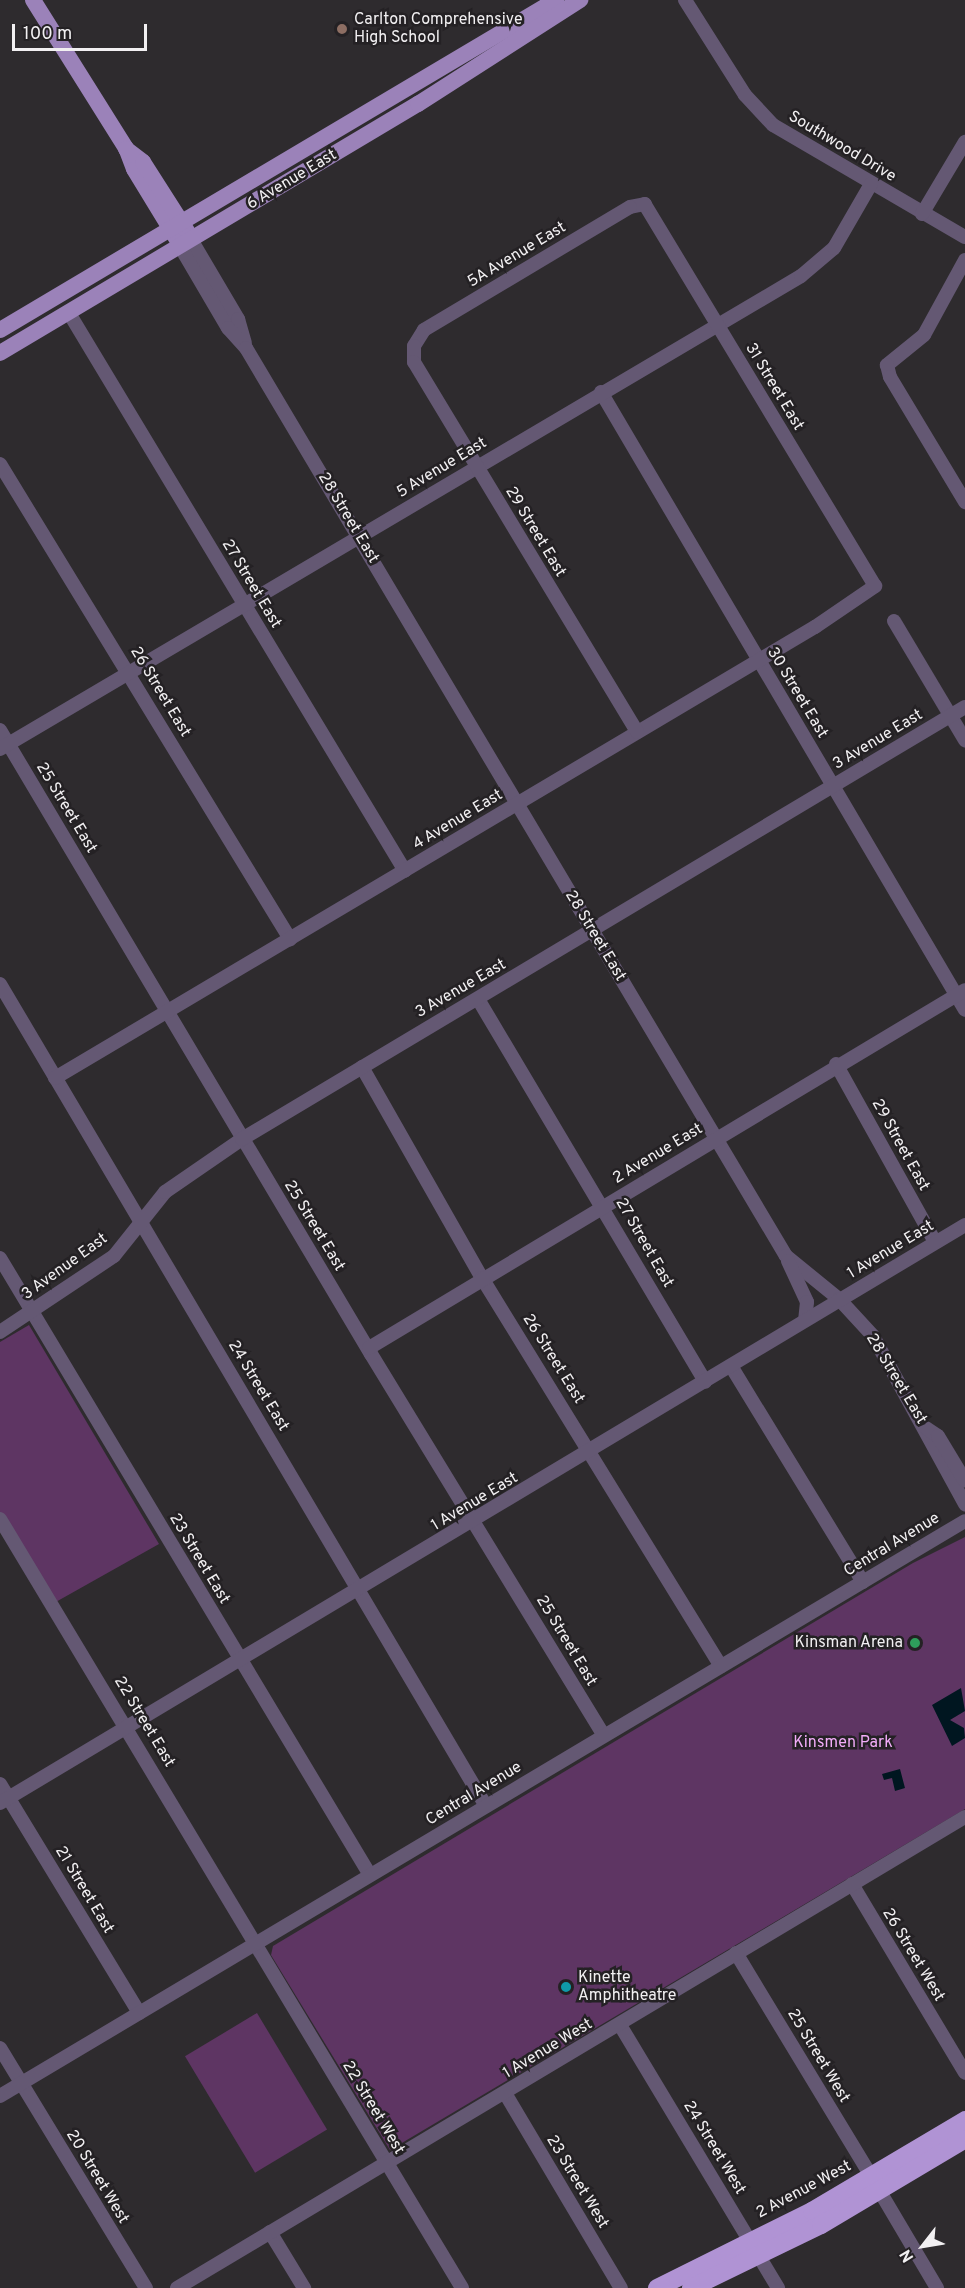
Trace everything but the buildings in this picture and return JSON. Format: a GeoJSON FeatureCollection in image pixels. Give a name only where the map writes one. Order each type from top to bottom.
{"type":"FeatureCollection","features":[{"type":"Feature","properties":{"kind":"highway","name":"2 Avenue West"},"geometry":{"type":"LineString","coordinates":[[875,2183],[965,2120]]}},
{"type":"Feature","properties":{"kind":"highway","name":"2 Avenue West"},"geometry":{"type":"LineString","coordinates":[[691,2288],[754,2248],[875,2183],[965,2139]]}},
{"type":"Feature","properties":{"kind":"highway","name":"2 Avenue West"},"geometry":{"type":"LineString","coordinates":[[657,2288],[754,2248]]}},
{"type":"Feature","properties":{"kind":"main road","name":"28 Street East"},"geometry":{"type":"LineString","coordinates":[[33,0],[126,148],[143,162],[187,244]]}},
{"type":"Feature","properties":{"kind":"main road","name":"6 Avenue East"},"geometry":{"type":"LineString","coordinates":[[0,330],[556,0]]}},
{"type":"Feature","properties":{"kind":"main road","name":"6 Avenue East"},"geometry":{"type":"LineString","coordinates":[[0,353],[187,244],[505,51],[580,0]]}},
{"type":"Feature","properties":{"kind":"street","name":"Southwood Drive"},"geometry":{"type":"LineString","coordinates":[[685,0],[745,95],[773,125],[965,237]]}},
{"type":"Feature","properties":{"kind":"street"},"geometry":{"type":"LineString","coordinates":[[922,214],[965,142]]}},
{"type":"Feature","properties":{"kind":"street","name":"5 Avenue East"},"geometry":{"type":"LineString","coordinates":[[4,747],[477,468],[601,392],[801,276],[834,248],[871,184]]}},
{"type":"Feature","properties":{"kind":"street","name":"31 Street East"},"geometry":{"type":"LineString","coordinates":[[645,204],[875,585]]}},
{"type":"Feature","properties":{"kind":"street","name":"5A Avenue East"},"geometry":{"type":"LineString","coordinates":[[414,346],[424,330],[630,207],[645,204]]}},
{"type":"Feature","properties":{"kind":"street","name":"28 Street East"},"geometry":{"type":"LineString","coordinates":[[187,244],[228,328],[246,348],[786,1256],[839,1299],[873,1336],[926,1428],[927,1441],[965,1504]]}},
{"type":"Feature","properties":{"kind":"street"},"geometry":{"type":"LineString","coordinates":[[965,260],[924,335],[887,365],[890,377],[965,502]]}},
{"type":"Feature","properties":{"kind":"street","name":"27 Street East"},"geometry":{"type":"LineString","coordinates":[[69,313],[405,871]]}},
{"type":"Feature","properties":{"kind":"street","name":"29 Street East"},"geometry":{"type":"LineString","coordinates":[[414,346],[414,362],[638,732]]}},
{"type":"Feature","properties":{"kind":"street","name":"30 Street East"},"geometry":{"type":"LineString","coordinates":[[601,392],[833,787],[960,992],[965,1010]]}},
{"type":"Feature","properties":{"kind":"street","name":"26 Street East"},"geometry":{"type":"LineString","coordinates":[[0,464],[290,939]]}},
{"type":"Feature","properties":{"kind":"street","name":"4 Avenue East"},"geometry":{"type":"LineString","coordinates":[[56,1078],[758,660],[875,585]]}},
{"type":"Feature","properties":{"kind":"street"},"geometry":{"type":"LineString","coordinates":[[894,621],[965,740]]}},
{"type":"Feature","properties":{"kind":"street","name":"3 Avenue East"},"geometry":{"type":"LineString","coordinates":[[0,1332],[32,1313],[114,1256],[165,1191],[242,1139],[965,708]]}},
{"type":"Feature","properties":{"kind":"street","name":"25 Street East"},"geometry":{"type":"LineString","coordinates":[[0,730],[4,747],[604,1736]]}},
{"type":"Feature","properties":{"kind":"street","name":"24 Street East"},"geometry":{"type":"LineString","coordinates":[[0,984],[486,1806]]}},
{"type":"Feature","properties":{"kind":"street","name":"2 Avenue East"},"geometry":{"type":"LineString","coordinates":[[369,1348],[836,1064],[960,992]]}},
{"type":"Feature","properties":{"kind":"street","name":"27 Street East"},"geometry":{"type":"LineString","coordinates":[[478,999],[705,1382]]}},
{"type":"Feature","properties":{"kind":"street","name":"29 Street East"},"geometry":{"type":"LineString","coordinates":[[836,1064],[935,1242]]}},
{"type":"Feature","properties":{"kind":"street","name":"26 Street East"},"geometry":{"type":"LineString","coordinates":[[362,1067],[482,1278],[592,1450],[721,1666]]}},
{"type":"Feature","properties":{"kind":"street","name":"1 Avenue East"},"geometry":{"type":"LineString","coordinates":[[4,1800],[357,1588],[474,1521],[839,1299],[935,1242],[964,1228]]}},
{"type":"Feature","properties":{"kind":"street"},"geometry":{"type":"LineString","coordinates":[[786,1256],[807,1302],[805,1320]]}},
{"type":"Feature","properties":{"kind":"street","name":"23 Street East"},"geometry":{"type":"LineString","coordinates":[[0,1258],[370,1875]]}},
{"type":"Feature","properties":{"kind":"street"},"geometry":{"type":"LineString","coordinates":[[731,1366],[862,1582]]}},
{"type":"Feature","properties":{"kind":"street"},"geometry":{"type":"LineString","coordinates":[[926,1428],[938,1436],[965,1481]]}},
{"type":"Feature","properties":{"kind":"street","name":"22 Street East"},"geometry":{"type":"LineString","coordinates":[[0,1518],[128,1727],[256,1945]]}},
{"type":"Feature","properties":{"kind":"street","name":"Central Avenue"},"geometry":{"type":"LineString","coordinates":[[0,2096],[965,1521]]}},
{"type":"Feature","properties":{"kind":"street","name":"21 Street East"},"geometry":{"type":"LineString","coordinates":[[0,1784],[4,1800],[139,2013]]}},
{"type":"Feature","properties":{"kind":"street","name":"1 Avenue West"},"geometry":{"type":"LineString","coordinates":[[177,2288],[965,1817]]}},
{"type":"Feature","properties":{"kind":"street","name":"26 Street West"},"geometry":{"type":"LineString","coordinates":[[852,1884],[965,2073]]}},
{"type":"Feature","properties":{"kind":"street","name":"22 Street West"},"geometry":{"type":"LineString","coordinates":[[256,1945],[462,2288]]}},
{"type":"Feature","properties":{"kind":"street","name":"25 Street West"},"geometry":{"type":"LineString","coordinates":[[736,1953],[938,2288]]}},
{"type":"Feature","properties":{"kind":"street","name":"24 Street West"},"geometry":{"type":"LineString","coordinates":[[620,2025],[778,2288]]}},
{"type":"Feature","properties":{"kind":"street","name":"20 Street West"},"geometry":{"type":"LineString","coordinates":[[0,2048],[146,2288]]}},
{"type":"Feature","properties":{"kind":"street","name":"23 Street West"},"geometry":{"type":"LineString","coordinates":[[505,2093],[621,2288]]}},
{"type":"Feature","properties":{"kind":"street"},"geometry":{"type":"LineString","coordinates":[[270,2232],[304,2288]]}},
{"type":"Feature","properties":{"kind":"green space"},"geometry":{"type":"Polygon","coordinates":[[[29,1325],[159,1544],[54,1603],[0,1514],[0,1342],[29,1325]]]}},
{"type":"Feature","properties":{"kind":"green space","name":"Kinsmen Park"},"geometry":{"type":"Polygon","coordinates":[[[965,1537],[965,1809],[390,2150],[271,1955],[273,1946],[913,1563],[965,1537]]]}},
{"type":"Feature","properties":{"kind":"green space"},"geometry":{"type":"Polygon","coordinates":[[[257,2013],[327,2130],[255,2173],[185,2056],[257,2013]]]}},
{"type":"Feature","properties":{"kind":"water"},"geometry":{"type":"Polygon","coordinates":[[[961,1688],[965,1711],[950,1720],[964,1728],[965,1738],[952,1746],[932,1705],[961,1688]]]}},
{"type":"Feature","properties":{"kind":"water"},"geometry":{"type":"Polygon","coordinates":[[[900,1769],[905,1788],[895,1791],[892,1778],[884,1780],[882,1774],[900,1769]]]}},
{"type":"Feature","properties":{"kind":"place","name":"Carlton Comprehensive High School"},"geometry":{"type":"Point","coordinates":[342,29]}},
{"type":"Feature","properties":{"kind":"place","name":"Kinsman Arena"},"geometry":{"type":"Point","coordinates":[915,1643]}},
{"type":"Feature","properties":{"kind":"place","name":"Kinette Amphitheatre"},"geometry":{"type":"Point","coordinates":[566,1987]}}]}
